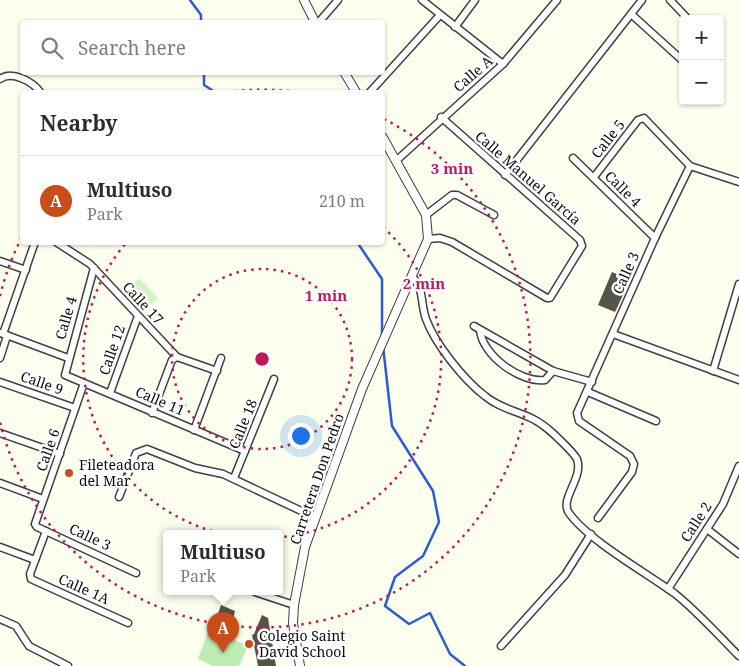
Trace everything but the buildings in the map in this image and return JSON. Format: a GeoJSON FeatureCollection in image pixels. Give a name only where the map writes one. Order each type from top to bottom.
{"type":"FeatureCollection","features":[{"type":"Feature","properties":{"kind":"street"},"geometry":{"type":"LineString","coordinates":[[304,0],[314,20]]}},
{"type":"Feature","properties":{"kind":"street"},"geometry":{"type":"LineString","coordinates":[[321,20],[338,0]]}},
{"type":"Feature","properties":{"kind":"street"},"geometry":{"type":"LineString","coordinates":[[422,0],[503,64]]}},
{"type":"Feature","properties":{"kind":"street"},"geometry":{"type":"LineString","coordinates":[[455,27],[474,0]]}},
{"type":"Feature","properties":{"kind":"street","name":"Calle A"},"geometry":{"type":"LineString","coordinates":[[397,160],[441,118],[503,64],[557,0]]}},
{"type":"Feature","properties":{"kind":"street"},"geometry":{"type":"LineString","coordinates":[[506,176],[642,0]]}},
{"type":"Feature","properties":{"kind":"street"},"geometry":{"type":"LineString","coordinates":[[670,0],[684,15]]}},
{"type":"Feature","properties":{"kind":"street"},"geometry":{"type":"LineString","coordinates":[[631,14],[682,60]]}},
{"type":"Feature","properties":{"kind":"street"},"geometry":{"type":"LineString","coordinates":[[372,90],[440,15]]}},
{"type":"Feature","properties":{"kind":"street"},"geometry":{"type":"LineString","coordinates":[[346,75],[355,90]]}},
{"type":"Feature","properties":{"kind":"street"},"geometry":{"type":"LineString","coordinates":[[0,79],[3,76],[13,76],[35,84],[39,90]]}},
{"type":"Feature","properties":{"kind":"street","name":"Calle Manuel García"},"geometry":{"type":"LineString","coordinates":[[428,239],[440,238],[452,242],[526,288],[547,298],[550,298],[581,251],[582,242],[441,118]]}},
{"type":"Feature","properties":{"kind":"street","name":"Calle 5"},"geometry":{"type":"LineString","coordinates":[[594,177],[638,120],[642,118],[647,118],[690,166]]}},
{"type":"Feature","properties":{"kind":"street"},"geometry":{"type":"LineString","coordinates":[[385,141],[426,216],[428,239],[413,277],[423,293],[425,316],[430,330],[444,352],[485,396],[505,409],[540,424],[554,433],[576,459],[578,469],[566,506],[568,512],[591,534],[668,589],[739,656]]}},
{"type":"Feature","properties":{"kind":"street","name":"Calle 4"},"geometry":{"type":"LineString","coordinates":[[573,158],[655,238]]}},
{"type":"Feature","properties":{"kind":"street"},"geometry":{"type":"LineString","coordinates":[[690,166],[739,182]]}},
{"type":"Feature","properties":{"kind":"street","name":"Calle 3"},"geometry":{"type":"LineString","coordinates":[[598,518],[632,472],[634,464],[630,456],[579,421],[577,413],[655,238],[690,166]]}},
{"type":"Feature","properties":{"kind":"street"},"geometry":{"type":"LineString","coordinates":[[426,216],[452,195],[457,195],[494,215]]}},
{"type":"Feature","properties":{"kind":"street"},"geometry":{"type":"LineString","coordinates":[[0,358],[4,334],[34,245]]}},
{"type":"Feature","properties":{"kind":"street","name":"Calle 17"},"geometry":{"type":"LineString","coordinates":[[61,245],[84,259],[94,268],[177,356],[217,371]]}},
{"type":"Feature","properties":{"kind":"street"},"geometry":{"type":"LineString","coordinates":[[0,261],[26,270]]}},
{"type":"Feature","properties":{"kind":"street","name":"Calle 4"},"geometry":{"type":"LineString","coordinates":[[64,375],[94,268]]}},
{"type":"Feature","properties":{"kind":"street","name":"Carretera Don Pedro"},"geometry":{"type":"LineString","coordinates":[[300,666],[293,623],[294,605],[305,547],[314,517],[362,389],[413,277]]}},
{"type":"Feature","properties":{"kind":"street"},"geometry":{"type":"LineString","coordinates":[[713,371],[739,284]]}},
{"type":"Feature","properties":{"kind":"street","name":"Calle 12"},"geometry":{"type":"LineString","coordinates":[[110,393],[138,316]]}},
{"type":"Feature","properties":{"kind":"street"},"geometry":{"type":"LineString","coordinates":[[474,326],[553,371],[592,382]]}},
{"type":"Feature","properties":{"kind":"street"},"geometry":{"type":"LineString","coordinates":[[480,330],[481,339],[496,358],[517,374],[536,381],[545,380],[553,371]]}},
{"type":"Feature","properties":{"kind":"street"},"geometry":{"type":"LineString","coordinates":[[4,334],[68,358]]}},
{"type":"Feature","properties":{"kind":"street"},"geometry":{"type":"LineString","coordinates":[[613,334],[739,380]]}},
{"type":"Feature","properties":{"kind":"street"},"geometry":{"type":"LineString","coordinates":[[152,413],[172,360],[177,356]]}},
{"type":"Feature","properties":{"kind":"street"},"geometry":{"type":"LineString","coordinates":[[194,430],[222,358]]}},
{"type":"Feature","properties":{"kind":"street","name":"Calle 11"},"geometry":{"type":"LineString","coordinates":[[64,375],[245,452]]}},
{"type":"Feature","properties":{"kind":"street","name":"Calle 18"},"geometry":{"type":"LineString","coordinates":[[234,478],[274,379]]}},
{"type":"Feature","properties":{"kind":"street","name":"Calle 9"},"geometry":{"type":"LineString","coordinates":[[0,382],[75,408]]}},
{"type":"Feature","properties":{"kind":"street","name":"Calle 6"},"geometry":{"type":"LineString","coordinates":[[35,524],[84,383]]}},
{"type":"Feature","properties":{"kind":"street"},"geometry":{"type":"LineString","coordinates":[[588,392],[656,420]]}},
{"type":"Feature","properties":{"kind":"street"},"geometry":{"type":"LineString","coordinates":[[0,433],[60,454]]}},
{"type":"Feature","properties":{"kind":"street"},"geometry":{"type":"LineString","coordinates":[[119,497],[134,456],[141,449],[149,450],[196,468],[234,478],[314,517]]}},
{"type":"Feature","properties":{"kind":"street","name":"Calle 2"},"geometry":{"type":"LineString","coordinates":[[668,589],[723,504],[739,466]]}},
{"type":"Feature","properties":{"kind":"street"},"geometry":{"type":"LineString","coordinates":[[0,483],[43,499]]}},
{"type":"Feature","properties":{"kind":"street","name":"Calle 3"},"geometry":{"type":"LineString","coordinates":[[35,524],[136,573]]}},
{"type":"Feature","properties":{"kind":"street"},"geometry":{"type":"LineString","coordinates":[[706,529],[739,554]]}},
{"type":"Feature","properties":{"kind":"street"},"geometry":{"type":"LineString","coordinates":[[0,547],[35,560],[46,531]]}},
{"type":"Feature","properties":{"kind":"street"},"geometry":{"type":"LineString","coordinates":[[501,646],[565,575],[591,534]]}},
{"type":"Feature","properties":{"kind":"street","name":"Calle 1A"},"geometry":{"type":"LineString","coordinates":[[35,560],[30,578],[128,622]]}},
{"type":"Feature","properties":{"kind":"street"},"geometry":{"type":"LineString","coordinates":[[264,595],[294,605]]}},
{"type":"Feature","properties":{"kind":"street"},"geometry":{"type":"LineString","coordinates":[[0,620],[16,626],[29,646],[68,666]]}},
{"type":"Feature","properties":{"kind":"green space"},"geometry":{"type":"Polygon","coordinates":[[[139,278],[158,298],[147,309],[128,290],[139,278]]]}},
{"type":"Feature","properties":{"kind":"green space"},"geometry":{"type":"Polygon","coordinates":[[[209,629],[248,646],[239,666],[213,666],[198,659],[209,629]]]}},
{"type":"Feature","properties":{"kind":"waterway"},"geometry":{"type":"LineString","coordinates":[[190,0],[201,15],[201,20]]}},
{"type":"Feature","properties":{"kind":"waterway"},"geometry":{"type":"LineString","coordinates":[[204,75],[204,85],[212,90]]}},
{"type":"Feature","properties":{"kind":"waterway"},"geometry":{"type":"LineString","coordinates":[[359,245],[382,279],[382,336]]}},
{"type":"Feature","properties":{"kind":"waterway"},"geometry":{"type":"LineString","coordinates":[[383,346],[392,426],[433,491],[439,522],[423,556],[395,577],[385,606],[409,624],[430,613],[450,654],[465,666]]}},
{"type":"Feature","properties":{"kind":"place","name":"Fileteadora del Mar"},"geometry":{"type":"Point","coordinates":[69,473]}},
{"type":"Feature","properties":{"kind":"place","name":"Colegio Saint David School"},"geometry":{"type":"Point","coordinates":[249,644]}},
{"type":"Feature","properties":{"kind":"place","name":"Multiuso"},"geometry":{"type":"Point","coordinates":[223,653]}}]}
